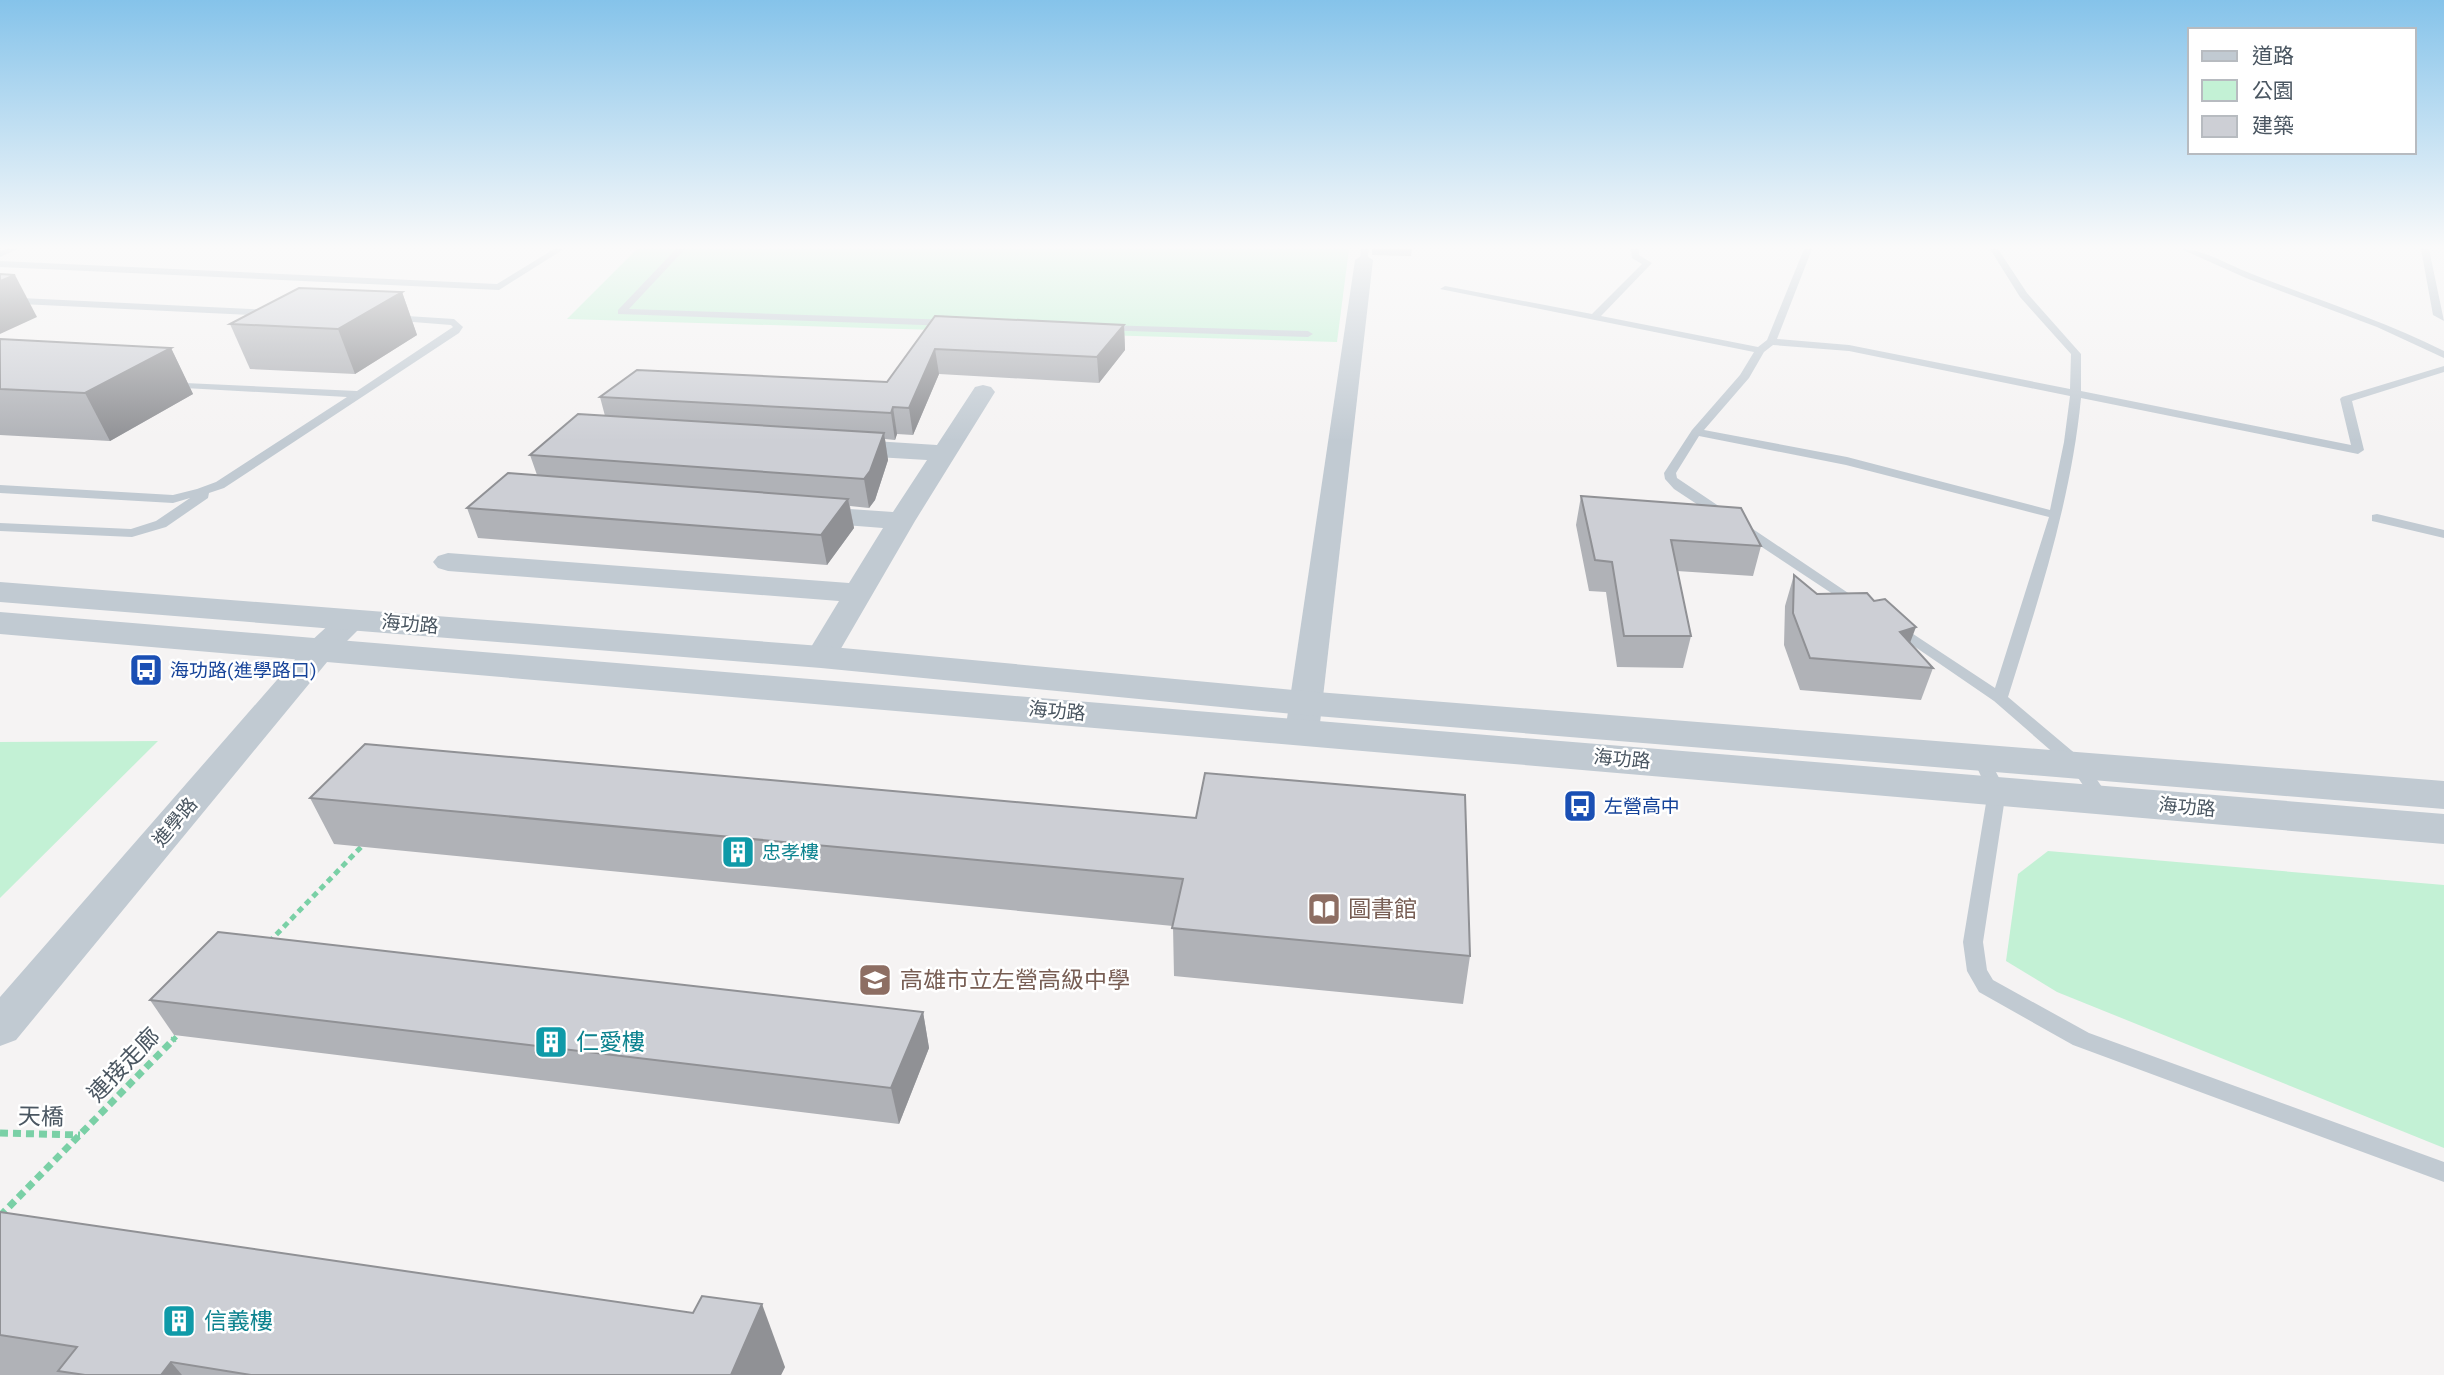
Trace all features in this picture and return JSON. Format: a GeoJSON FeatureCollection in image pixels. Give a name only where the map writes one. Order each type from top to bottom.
{"type":"FeatureCollection","features":[{"type":"Feature","properties":{"kind":"street"},"geometry":{"type":"LineString","coordinates":[[1303,717],[1357,313]]}},
{"type":"Feature","properties":{"kind":"street"},"geometry":{"type":"LineString","coordinates":[[811,673],[901,521],[982,392]]}},
{"type":"Feature","properties":{"kind":"street"},"geometry":{"type":"LineString","coordinates":[[821,446],[944,453]]}},
{"type":"Feature","properties":{"kind":"street"},"geometry":{"type":"LineString","coordinates":[[779,512],[901,521]]}},
{"type":"Feature","properties":{"kind":"street"},"geometry":{"type":"LineString","coordinates":[[448,562],[858,593]]}},
{"type":"Feature","properties":{"kind":"street","name":"海功路"},"geometry":{"type":"LineString","coordinates":[[0,592],[354,619],[811,673],[1988,774],[2102,800],[2444,829]]}},
{"type":"Feature","properties":{"kind":"street","name":"進學路"},"geometry":{"type":"LineString","coordinates":[[0,1028],[321,649],[354,619]]}},
{"type":"Feature","properties":{"kind":"street","name":"海功路"},"geometry":{"type":"LineString","coordinates":[[0,623],[321,649],[811,673]]}},
{"type":"Feature","properties":{"kind":"street","name":"海功路"},"geometry":{"type":"LineString","coordinates":[[1988,774],[2078,765],[2444,795]]}},
{"type":"Feature","properties":{"kind":"lane"},"geometry":{"type":"LineString","coordinates":[[657,313],[964,323]]}},
{"type":"Feature","properties":{"kind":"lane"},"geometry":{"type":"LineString","coordinates":[[1574,313],[1765,346],[1849,348],[2358,450],[2346,399],[2444,369]]}},
{"type":"Feature","properties":{"kind":"lane"},"geometry":{"type":"LineString","coordinates":[[1594,317],[1598,313]]}},
{"type":"Feature","properties":{"kind":"lane"},"geometry":{"type":"LineString","coordinates":[[1780,313],[1765,346],[1745,376],[1696,432],[1670,473],[1671,479],[2000,698],[2078,765],[2102,800]]}},
{"type":"Feature","properties":{"kind":"lane"},"geometry":{"type":"LineString","coordinates":[[2000,698],[2056,515],[2070,447],[2077,393],[2076,354],[2039,313]]}},
{"type":"Feature","properties":{"kind":"lane"},"geometry":{"type":"LineString","coordinates":[[2344,313],[2444,355]]}},
{"type":"Feature","properties":{"kind":"lane"},"geometry":{"type":"LineString","coordinates":[[0,527],[132,533],[161,524],[458,327],[454,322],[375,317]]}},
{"type":"Feature","properties":{"kind":"lane"},"geometry":{"type":"LineString","coordinates":[[1088,327],[1308,334]]}},
{"type":"Feature","properties":{"kind":"lane"},"geometry":{"type":"LineString","coordinates":[[152,383],[359,394]]}},
{"type":"Feature","properties":{"kind":"lane"},"geometry":{"type":"LineString","coordinates":[[1696,432],[1847,461],[2056,515]]}},
{"type":"Feature","properties":{"kind":"lane"},"geometry":{"type":"LineString","coordinates":[[0,489],[173,499],[220,485]]}},
{"type":"Feature","properties":{"kind":"lane"},"geometry":{"type":"LineString","coordinates":[[147,498],[172,502],[180,509],[178,512]]}},
{"type":"Feature","properties":{"kind":"lane"},"geometry":{"type":"LineString","coordinates":[[2377,518],[2444,534]]}},
{"type":"Feature","properties":{"kind":"lane"},"geometry":{"type":"LineString","coordinates":[[1988,774],[1973,943],[1977,971],[1986,986],[2081,1039],[2444,1172]]}},
{"type":"Feature","properties":{"kind":"path"},"geometry":{"type":"LineString","coordinates":[[264,946],[371,837]]}},
{"type":"Feature","properties":{"kind":"path","name":"連接走廊"},"geometry":{"type":"LineString","coordinates":[[0,1216],[187,1026]]}},
{"type":"Feature","properties":{"kind":"path","name":"天橋"},"geometry":{"type":"LineString","coordinates":[[0,1133],[81,1135]]}},
{"type":"Feature","properties":{"kind":"green space"},"geometry":{"type":"Polygon","coordinates":[[[573,313],[1341,313],[1337,342],[567,319],[573,313]]]}},
{"type":"Feature","properties":{"kind":"green space"},"geometry":{"type":"Polygon","coordinates":[[[158,741],[0,898],[0,742],[158,741]]]}},
{"type":"Feature","properties":{"kind":"green space"},"geometry":{"type":"Polygon","coordinates":[[[2048,851],[2444,885],[2444,1148],[2057,992],[2006,961],[2018,874],[2048,851]]]}},
{"type":"Feature","properties":{"kind":"building"},"geometry":{"type":"Polygon","coordinates":[[[251,313],[365,313],[338,329],[230,324],[251,313]]]}},
{"type":"Feature","properties":{"kind":"building"},"geometry":{"type":"Polygon","coordinates":[[[935,316],[1124,325],[1097,357],[935,349],[909,408],[893,407],[891,413],[600,397],[637,370],[887,382],[935,316]]]}},
{"type":"Feature","properties":{"kind":"building"},"geometry":{"type":"Polygon","coordinates":[[[0,339],[171,348],[85,393],[0,389],[0,339]]]}},
{"type":"Feature","properties":{"kind":"building"},"geometry":{"type":"Polygon","coordinates":[[[578,414],[884,433],[870,471],[864,479],[530,455],[578,414]]]}},
{"type":"Feature","properties":{"kind":"building"},"geometry":{"type":"Polygon","coordinates":[[[508,473],[848,499],[821,535],[467,508],[508,473]]]}},
{"type":"Feature","properties":{"kind":"building"},"geometry":{"type":"Polygon","coordinates":[[[1581,496],[1741,508],[1761,546],[1671,540],[1691,636],[1624,636],[1612,562],[1595,560],[1581,496]]]}},
{"type":"Feature","properties":{"kind":"building"},"geometry":{"type":"Polygon","coordinates":[[[1794,575],[1817,594],[1867,593],[1874,601],[1885,599],[1916,627],[1900,632],[1933,668],[1810,658],[1793,613],[1794,575]]]}},
{"type":"Feature","properties":{"kind":"building"},"geometry":{"type":"Polygon","coordinates":[[[365,744],[1196,818],[1205,773],[1465,795],[1470,956],[1172,928],[1183,879],[310,798],[365,744]]]}},
{"type":"Feature","properties":{"kind":"building"},"geometry":{"type":"Polygon","coordinates":[[[218,932],[923,1012],[891,1088],[150,1000],[218,932]]]}},
{"type":"Feature","properties":{"kind":"building"},"geometry":{"type":"Polygon","coordinates":[[[0,1212],[693,1313],[702,1296],[762,1304],[731,1375],[251,1375],[171,1362],[161,1375],[85,1375],[58,1371],[77,1347],[0,1335],[0,1212]]]}},
{"type":"Feature","properties":{"kind":"place","name":"海功路(進學路口)"},"geometry":{"type":"Point","coordinates":[146,670]}},
{"type":"Feature","properties":{"kind":"place","name":"左營高中"},"geometry":{"type":"Point","coordinates":[1580,806]}},
{"type":"Feature","properties":{"kind":"place","name":"忠孝樓"},"geometry":{"type":"Point","coordinates":[738,852]}},
{"type":"Feature","properties":{"kind":"place","name":"圖書館"},"geometry":{"type":"Point","coordinates":[1324,909]}},
{"type":"Feature","properties":{"kind":"place","name":"高雄市立左營高級中學"},"geometry":{"type":"Point","coordinates":[875,980]}},
{"type":"Feature","properties":{"kind":"place","name":"仁愛樓"},"geometry":{"type":"Point","coordinates":[551,1042]}},
{"type":"Feature","properties":{"kind":"place","name":"信義樓"},"geometry":{"type":"Point","coordinates":[179,1321]}}]}
